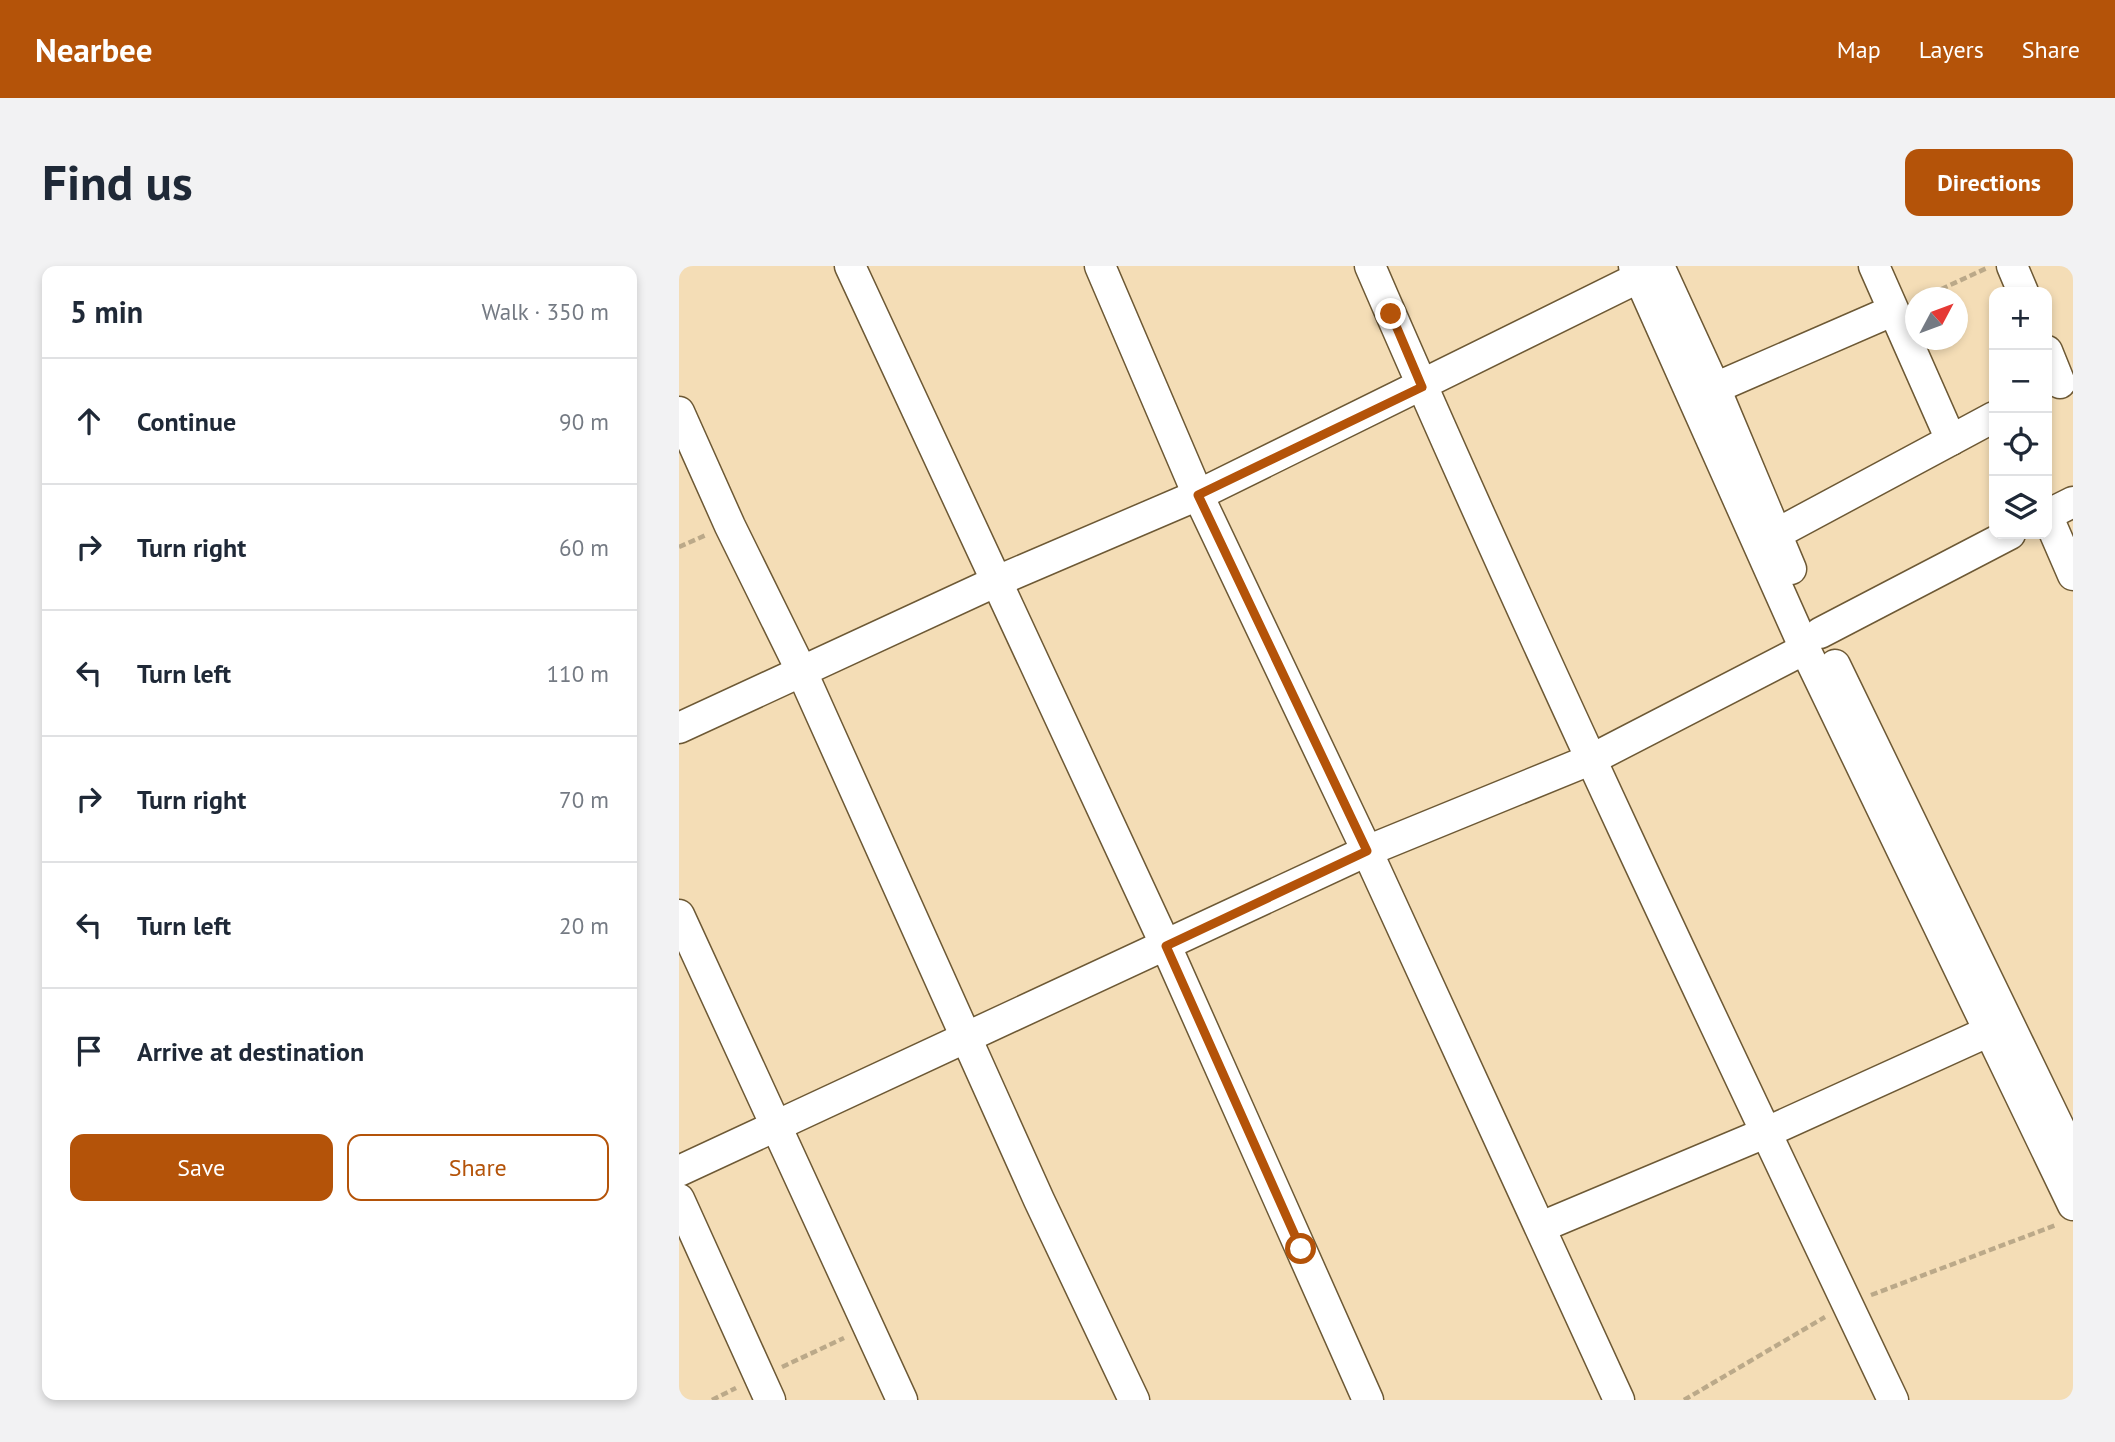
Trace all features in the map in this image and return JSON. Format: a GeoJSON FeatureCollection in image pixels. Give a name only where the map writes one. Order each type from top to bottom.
{"type":"FeatureCollection","features":[{"type":"Feature","properties":{"kind":"street"},"geometry":{"type":"LineString","coordinates":[[849,266],[1166,946],[1368,1400]]}},
{"type":"Feature","properties":{"kind":"street"},"geometry":{"type":"LineString","coordinates":[[1100,266],[1198,495],[1367,851],[1619,1400]]}},
{"type":"Feature","properties":{"kind":"street"},"geometry":{"type":"LineString","coordinates":[[1370,266],[1422,387],[1592,759],[1765,1133],[1893,1400]]}},
{"type":"Feature","properties":{"kind":"street"},"geometry":{"type":"LineString","coordinates":[[1874,266],[1951,440]]}},
{"type":"Feature","properties":{"kind":"street"},"geometry":{"type":"LineString","coordinates":[[2012,266],[2021,287]]}},
{"type":"Feature","properties":{"kind":"street"},"geometry":{"type":"LineString","coordinates":[[679,728],[995,582],[1198,495],[1422,387],[1648,269]]}},
{"type":"Feature","properties":{"kind":"street"},"geometry":{"type":"LineString","coordinates":[[1648,269],[1715,388],[1776,534],[1812,641]]}},
{"type":"Feature","properties":{"kind":"street"},"geometry":{"type":"LineString","coordinates":[[1648,269],[1812,641],[1998,1027],[2073,1205]]}},
{"type":"Feature","properties":{"kind":"street"},"geometry":{"type":"LineString","coordinates":[[1715,388],[1892,311]]}},
{"type":"Feature","properties":{"kind":"street"},"geometry":{"type":"LineString","coordinates":[[2052,363],[2060,382]]}},
{"type":"Feature","properties":{"kind":"street"},"geometry":{"type":"LineString","coordinates":[[679,412],[730,526],[801,670],[967,1039],[1134,1400]]}},
{"type":"Feature","properties":{"kind":"street"},"geometry":{"type":"LineString","coordinates":[[1776,534],[1989,420]]}},
{"type":"Feature","properties":{"kind":"street"},"geometry":{"type":"LineString","coordinates":[[2052,512],[2073,502]]}},
{"type":"Feature","properties":{"kind":"street"},"geometry":{"type":"LineString","coordinates":[[2052,527],[2073,575]]}},
{"type":"Feature","properties":{"kind":"street"},"geometry":{"type":"LineString","coordinates":[[679,1171],[1367,851],[1592,759],[2001,539]]}},
{"type":"Feature","properties":{"kind":"street"},"geometry":{"type":"LineString","coordinates":[[679,915],[902,1400]]}},
{"type":"Feature","properties":{"kind":"street"},"geometry":{"type":"LineString","coordinates":[[1541,1227],[1765,1133],[1998,1027]]}},
{"type":"Feature","properties":{"kind":"street"},"geometry":{"type":"LineString","coordinates":[[1998,1027],[2073,1156]]}},
{"type":"Feature","properties":{"kind":"street"},"geometry":{"type":"LineString","coordinates":[[679,1199],[765,1389]]}},
{"type":"Feature","properties":{"kind":"path"},"geometry":{"type":"LineString","coordinates":[[1946,287],[1991,266]]}},
{"type":"Feature","properties":{"kind":"path"},"geometry":{"type":"LineString","coordinates":[[712,1400],[765,1389],[869,1326]]}},
{"type":"Feature","properties":{"kind":"route"},"geometry":{"type":"LineString","coordinates":[[1301,1249],[1166,946],[1367,851],[1198,495],[1422,387],[1391,314]]}}]}
